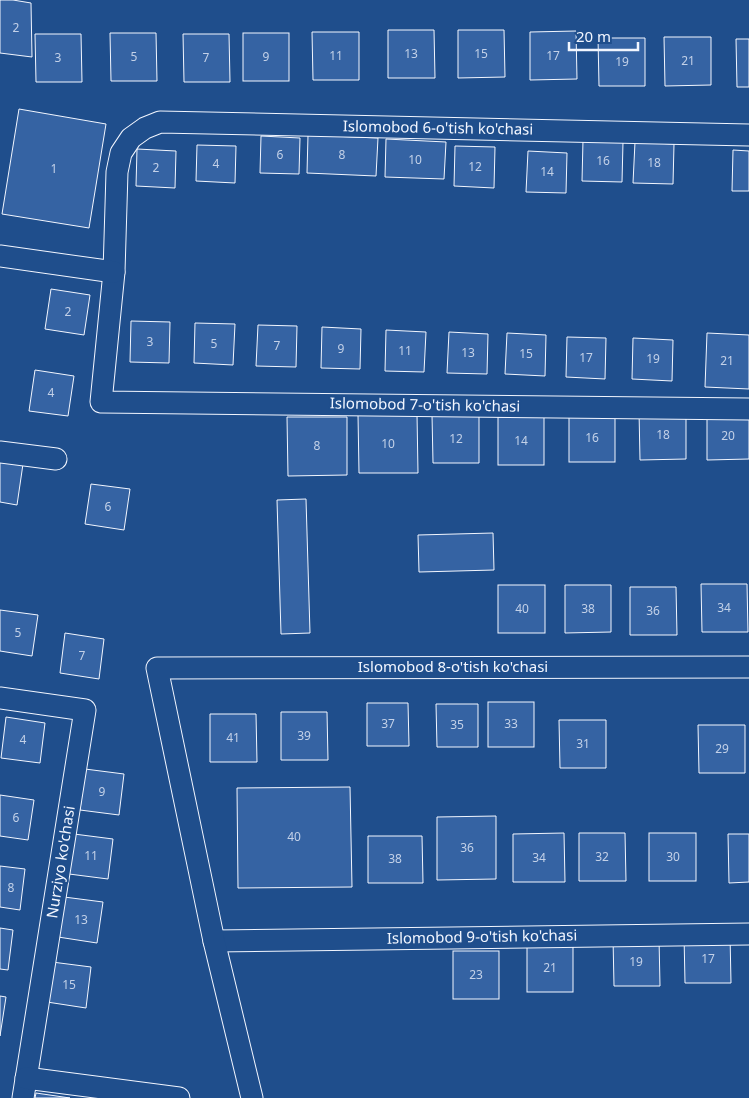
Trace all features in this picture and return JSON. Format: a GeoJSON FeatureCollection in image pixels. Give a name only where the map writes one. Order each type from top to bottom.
{"type":"FeatureCollection","features":[{"type":"Feature","properties":{"kind":"street","name":"Islomobod 6-o'tish ko'chasi"},"geometry":{"type":"LineString","coordinates":[[114,272],[117,172],[121,153],[131,138],[145,128],[160,122],[749,135]]}},
{"type":"Feature","properties":{"kind":"street"},"geometry":{"type":"LineString","coordinates":[[0,256],[114,272]]}},
{"type":"Feature","properties":{"kind":"street","name":"Islomobod 7-o'tish ko'chasi"},"geometry":{"type":"LineString","coordinates":[[114,272],[101,402],[749,409]]}},
{"type":"Feature","properties":{"kind":"street"},"geometry":{"type":"LineString","coordinates":[[0,452],[56,459]]}},
{"type":"Feature","properties":{"kind":"street","name":"Islomobod 8-o'tish ko'chasi"},"geometry":{"type":"LineString","coordinates":[[214,941],[157,668],[749,667]]}},
{"type":"Feature","properties":{"kind":"street","name":"Nurziyo ko'chasi"},"geometry":{"type":"LineString","coordinates":[[0,698],[85,710],[25,1088]]}},
{"type":"Feature","properties":{"kind":"street","name":"Islomobod 9-o'tish ko'chasi"},"geometry":{"type":"LineString","coordinates":[[214,941],[749,934]]}},
{"type":"Feature","properties":{"kind":"street"},"geometry":{"type":"LineString","coordinates":[[214,941],[252,1098]]}},
{"type":"Feature","properties":{"kind":"street"},"geometry":{"type":"LineString","coordinates":[[25,1088],[179,1098]]}},
{"type":"Feature","properties":{"kind":"building"},"geometry":{"type":"Polygon","coordinates":[[[0,0],[31,3],[32,57],[0,53],[0,0]]]}},
{"type":"Feature","properties":{"kind":"building"},"geometry":{"type":"Polygon","coordinates":[[[388,30],[434,30],[435,78],[388,78],[388,30]]]}},
{"type":"Feature","properties":{"kind":"building"},"geometry":{"type":"Polygon","coordinates":[[[458,30],[504,30],[505,77],[458,78],[458,30]]]}},
{"type":"Feature","properties":{"kind":"building"},"geometry":{"type":"Polygon","coordinates":[[[576,31],[577,79],[530,80],[530,32],[576,31]]]}},
{"type":"Feature","properties":{"kind":"building"},"geometry":{"type":"Polygon","coordinates":[[[312,32],[359,32],[359,80],[313,80],[312,32]]]}},
{"type":"Feature","properties":{"kind":"building"},"geometry":{"type":"Polygon","coordinates":[[[110,33],[156,33],[157,81],[111,81],[110,33]]]}},
{"type":"Feature","properties":{"kind":"building"},"geometry":{"type":"Polygon","coordinates":[[[243,33],[289,33],[289,81],[243,81],[243,33]]]}},
{"type":"Feature","properties":{"kind":"building"},"geometry":{"type":"Polygon","coordinates":[[[35,34],[81,34],[82,82],[36,82],[35,34]]]}},
{"type":"Feature","properties":{"kind":"building"},"geometry":{"type":"Polygon","coordinates":[[[183,34],[229,34],[230,82],[184,82],[183,34]]]}},
{"type":"Feature","properties":{"kind":"building"},"geometry":{"type":"Polygon","coordinates":[[[664,37],[711,37],[711,85],[665,86],[664,37]]]}},
{"type":"Feature","properties":{"kind":"building"},"geometry":{"type":"Polygon","coordinates":[[[598,38],[645,38],[645,86],[599,86],[598,38]]]}},
{"type":"Feature","properties":{"kind":"building"},"geometry":{"type":"Polygon","coordinates":[[[736,39],[749,39],[749,87],[737,87],[736,39]]]}},
{"type":"Feature","properties":{"kind":"building"},"geometry":{"type":"Polygon","coordinates":[[[19,109],[106,124],[89,228],[2,214],[19,109]]]}},
{"type":"Feature","properties":{"kind":"building"},"geometry":{"type":"Polygon","coordinates":[[[308,135],[378,138],[376,176],[307,173],[308,135]]]}},
{"type":"Feature","properties":{"kind":"building"},"geometry":{"type":"Polygon","coordinates":[[[261,136],[300,138],[299,174],[260,173],[261,136]]]}},
{"type":"Feature","properties":{"kind":"building"},"geometry":{"type":"Polygon","coordinates":[[[386,139],[446,142],[444,179],[385,177],[386,139]]]}},
{"type":"Feature","properties":{"kind":"building"},"geometry":{"type":"Polygon","coordinates":[[[583,140],[623,142],[622,182],[582,181],[583,140]]]}},
{"type":"Feature","properties":{"kind":"building"},"geometry":{"type":"Polygon","coordinates":[[[635,142],[674,144],[673,184],[633,183],[635,142]]]}},
{"type":"Feature","properties":{"kind":"building"},"geometry":{"type":"Polygon","coordinates":[[[197,145],[236,146],[235,183],[196,181],[197,145]]]}},
{"type":"Feature","properties":{"kind":"building"},"geometry":{"type":"Polygon","coordinates":[[[455,146],[495,147],[494,188],[454,186],[455,146]]]}},
{"type":"Feature","properties":{"kind":"building"},"geometry":{"type":"Polygon","coordinates":[[[137,149],[176,151],[175,188],[136,186],[137,149]]]}},
{"type":"Feature","properties":{"kind":"building"},"geometry":{"type":"Polygon","coordinates":[[[733,150],[749,151],[749,191],[732,191],[733,150]]]}},
{"type":"Feature","properties":{"kind":"building"},"geometry":{"type":"Polygon","coordinates":[[[528,151],[567,153],[566,193],[526,192],[528,151]]]}},
{"type":"Feature","properties":{"kind":"building"},"geometry":{"type":"Polygon","coordinates":[[[51,289],[90,295],[84,335],[45,329],[51,289]]]}},
{"type":"Feature","properties":{"kind":"building"},"geometry":{"type":"Polygon","coordinates":[[[131,321],[170,322],[169,363],[130,362],[131,321]]]}},
{"type":"Feature","properties":{"kind":"building"},"geometry":{"type":"Polygon","coordinates":[[[195,323],[235,324],[233,365],[194,363],[195,323]]]}},
{"type":"Feature","properties":{"kind":"building"},"geometry":{"type":"Polygon","coordinates":[[[258,325],[297,326],[296,367],[256,366],[258,325]]]}},
{"type":"Feature","properties":{"kind":"building"},"geometry":{"type":"Polygon","coordinates":[[[322,327],[361,329],[360,369],[321,368],[322,327]]]}},
{"type":"Feature","properties":{"kind":"building"},"geometry":{"type":"Polygon","coordinates":[[[386,330],[426,332],[424,372],[385,371],[386,330]]]}},
{"type":"Feature","properties":{"kind":"building"},"geometry":{"type":"Polygon","coordinates":[[[449,332],[488,334],[487,374],[447,373],[449,332]]]}},
{"type":"Feature","properties":{"kind":"building"},"geometry":{"type":"Polygon","coordinates":[[[507,333],[546,335],[545,376],[505,374],[507,333]]]}},
{"type":"Feature","properties":{"kind":"building"},"geometry":{"type":"Polygon","coordinates":[[[707,333],[749,335],[749,389],[705,387],[707,333]]]}},
{"type":"Feature","properties":{"kind":"building"},"geometry":{"type":"Polygon","coordinates":[[[567,337],[606,338],[605,379],[566,377],[567,337]]]}},
{"type":"Feature","properties":{"kind":"building"},"geometry":{"type":"Polygon","coordinates":[[[633,338],[673,340],[672,381],[632,379],[633,338]]]}},
{"type":"Feature","properties":{"kind":"building"},"geometry":{"type":"Polygon","coordinates":[[[35,370],[74,376],[68,416],[29,411],[35,370]]]}},
{"type":"Feature","properties":{"kind":"building"},"geometry":{"type":"Polygon","coordinates":[[[639,411],[686,411],[686,459],[640,460],[639,411]]]}},
{"type":"Feature","properties":{"kind":"building"},"geometry":{"type":"Polygon","coordinates":[[[749,411],[749,459],[707,460],[707,412],[749,411]]]}},
{"type":"Feature","properties":{"kind":"building"},"geometry":{"type":"Polygon","coordinates":[[[417,414],[418,473],[359,473],[358,415],[417,414]]]}},
{"type":"Feature","properties":{"kind":"building"},"geometry":{"type":"Polygon","coordinates":[[[569,414],[615,414],[615,462],[569,462],[569,414]]]}},
{"type":"Feature","properties":{"kind":"building"},"geometry":{"type":"Polygon","coordinates":[[[432,415],[479,415],[479,463],[433,463],[432,415]]]}},
{"type":"Feature","properties":{"kind":"building"},"geometry":{"type":"Polygon","coordinates":[[[287,417],[347,417],[347,475],[288,476],[287,417]]]}},
{"type":"Feature","properties":{"kind":"building"},"geometry":{"type":"Polygon","coordinates":[[[498,417],[544,417],[544,465],[498,465],[498,417]]]}},
{"type":"Feature","properties":{"kind":"building"},"geometry":{"type":"Polygon","coordinates":[[[0,461],[23,464],[17,505],[0,502],[0,461]]]}},
{"type":"Feature","properties":{"kind":"building"},"geometry":{"type":"Polygon","coordinates":[[[91,484],[130,489],[124,530],[85,524],[91,484]]]}},
{"type":"Feature","properties":{"kind":"building"},"geometry":{"type":"Polygon","coordinates":[[[306,499],[310,633],[281,634],[277,500],[306,499]]]}},
{"type":"Feature","properties":{"kind":"building"},"geometry":{"type":"Polygon","coordinates":[[[493,533],[494,570],[419,572],[418,535],[493,533]]]}},
{"type":"Feature","properties":{"kind":"building"},"geometry":{"type":"Polygon","coordinates":[[[701,584],[747,584],[748,632],[702,632],[701,584]]]}},
{"type":"Feature","properties":{"kind":"building"},"geometry":{"type":"Polygon","coordinates":[[[498,585],[545,585],[545,633],[498,633],[498,585]]]}},
{"type":"Feature","properties":{"kind":"building"},"geometry":{"type":"Polygon","coordinates":[[[565,585],[611,585],[611,632],[565,633],[565,585]]]}},
{"type":"Feature","properties":{"kind":"building"},"geometry":{"type":"Polygon","coordinates":[[[630,587],[676,587],[677,635],[630,635],[630,587]]]}},
{"type":"Feature","properties":{"kind":"building"},"geometry":{"type":"Polygon","coordinates":[[[0,610],[38,615],[32,656],[0,651],[0,610]]]}},
{"type":"Feature","properties":{"kind":"building"},"geometry":{"type":"Polygon","coordinates":[[[65,633],[104,639],[99,679],[60,673],[65,633]]]}},
{"type":"Feature","properties":{"kind":"building"},"geometry":{"type":"Polygon","coordinates":[[[488,702],[534,702],[534,747],[488,747],[488,702]]]}},
{"type":"Feature","properties":{"kind":"building"},"geometry":{"type":"Polygon","coordinates":[[[367,703],[408,703],[409,746],[367,746],[367,703]]]}},
{"type":"Feature","properties":{"kind":"building"},"geometry":{"type":"Polygon","coordinates":[[[436,704],[478,704],[478,747],[437,747],[436,704]]]}},
{"type":"Feature","properties":{"kind":"building"},"geometry":{"type":"Polygon","coordinates":[[[281,712],[327,712],[328,760],[281,760],[281,712]]]}},
{"type":"Feature","properties":{"kind":"building"},"geometry":{"type":"Polygon","coordinates":[[[210,714],[256,714],[257,762],[210,762],[210,714]]]}},
{"type":"Feature","properties":{"kind":"building"},"geometry":{"type":"Polygon","coordinates":[[[6,717],[45,723],[40,763],[1,758],[6,717]]]}},
{"type":"Feature","properties":{"kind":"building"},"geometry":{"type":"Polygon","coordinates":[[[559,720],[606,720],[606,768],[560,768],[559,720]]]}},
{"type":"Feature","properties":{"kind":"building"},"geometry":{"type":"Polygon","coordinates":[[[698,725],[745,725],[745,773],[699,773],[698,725]]]}},
{"type":"Feature","properties":{"kind":"building"},"geometry":{"type":"Polygon","coordinates":[[[85,769],[124,774],[119,815],[80,810],[85,769]]]}},
{"type":"Feature","properties":{"kind":"building"},"geometry":{"type":"Polygon","coordinates":[[[350,787],[352,887],[238,888],[237,788],[350,787]]]}},
{"type":"Feature","properties":{"kind":"building"},"geometry":{"type":"Polygon","coordinates":[[[0,795],[34,800],[28,840],[0,836],[0,795]]]}},
{"type":"Feature","properties":{"kind":"building"},"geometry":{"type":"Polygon","coordinates":[[[496,816],[496,879],[437,880],[437,817],[496,816]]]}},
{"type":"Feature","properties":{"kind":"building"},"geometry":{"type":"Polygon","coordinates":[[[564,833],[565,882],[513,882],[513,834],[564,833]]]}},
{"type":"Feature","properties":{"kind":"building"},"geometry":{"type":"Polygon","coordinates":[[[579,833],[625,833],[626,881],[579,881],[579,833]]]}},
{"type":"Feature","properties":{"kind":"building"},"geometry":{"type":"Polygon","coordinates":[[[649,833],[696,833],[696,881],[649,881],[649,833]]]}},
{"type":"Feature","properties":{"kind":"building"},"geometry":{"type":"Polygon","coordinates":[[[74,834],[113,839],[108,879],[69,874],[74,834]]]}},
{"type":"Feature","properties":{"kind":"building"},"geometry":{"type":"Polygon","coordinates":[[[728,834],[749,834],[749,882],[729,883],[728,834]]]}},
{"type":"Feature","properties":{"kind":"building"},"geometry":{"type":"Polygon","coordinates":[[[368,836],[422,836],[423,883],[368,883],[368,836]]]}},
{"type":"Feature","properties":{"kind":"building"},"geometry":{"type":"Polygon","coordinates":[[[0,866],[25,869],[20,910],[0,907],[0,866]]]}},
{"type":"Feature","properties":{"kind":"building"},"geometry":{"type":"Polygon","coordinates":[[[64,897],[103,902],[97,943],[58,937],[64,897]]]}},
{"type":"Feature","properties":{"kind":"building"},"geometry":{"type":"Polygon","coordinates":[[[0,928],[13,930],[8,970],[0,969],[0,928]]]}},
{"type":"Feature","properties":{"kind":"building"},"geometry":{"type":"Polygon","coordinates":[[[684,935],[730,935],[731,983],[685,983],[684,935]]]}},
{"type":"Feature","properties":{"kind":"building"},"geometry":{"type":"Polygon","coordinates":[[[613,938],[659,938],[660,986],[614,986],[613,938]]]}},
{"type":"Feature","properties":{"kind":"building"},"geometry":{"type":"Polygon","coordinates":[[[527,944],[573,944],[573,992],[527,992],[527,944]]]}},
{"type":"Feature","properties":{"kind":"building"},"geometry":{"type":"Polygon","coordinates":[[[453,951],[499,951],[499,999],[453,999],[453,951]]]}},
{"type":"Feature","properties":{"kind":"building"},"geometry":{"type":"Polygon","coordinates":[[[52,962],[91,967],[86,1008],[47,1002],[52,962]]]}},
{"type":"Feature","properties":{"kind":"building"},"geometry":{"type":"Polygon","coordinates":[[[0,996],[6,997],[0,1036],[0,996]]]}},
{"type":"Feature","properties":{"kind":"building"},"geometry":{"type":"Polygon","coordinates":[[[36,1093],[70,1098],[35,1098],[36,1093]]]}}]}
